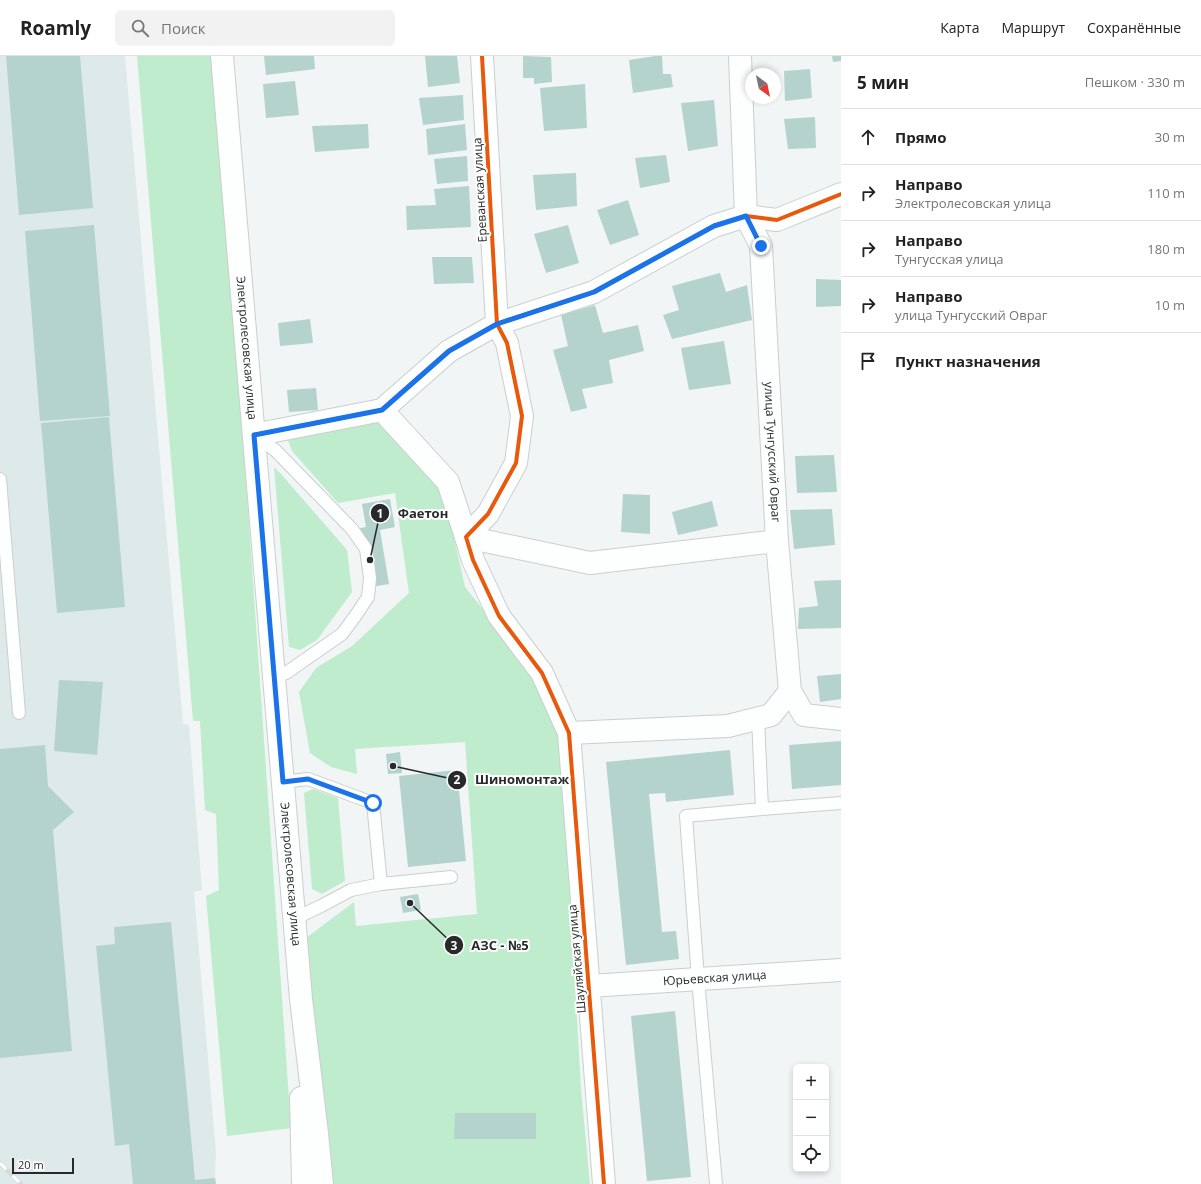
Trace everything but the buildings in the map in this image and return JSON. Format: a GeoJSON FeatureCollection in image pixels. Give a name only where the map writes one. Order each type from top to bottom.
{"type":"FeatureCollection","features":[{"type":"Feature","properties":{"kind":"street","name":"Электролесовская улица"},"geometry":{"type":"LineString","coordinates":[[222,56],[301,999],[322,1184]]}},
{"type":"Feature","properties":{"kind":"street","name":"Ереванская улица"},"geometry":{"type":"LineString","coordinates":[[482,56],[497,324]]}},
{"type":"Feature","properties":{"kind":"street"},"geometry":{"type":"LineString","coordinates":[[740,56],[746,216]]}},
{"type":"Feature","properties":{"kind":"street"},"geometry":{"type":"LineString","coordinates":[[254,435],[382,410],[449,351],[497,324],[594,292],[714,226],[746,216],[777,220],[841,194]]}},
{"type":"Feature","properties":{"kind":"street","name":"улица Тунгусский Овраг"},"geometry":{"type":"LineString","coordinates":[[746,216],[761,246],[777,541],[790,691]]}},
{"type":"Feature","properties":{"kind":"street"},"geometry":{"type":"LineString","coordinates":[[466,537],[488,514],[516,463],[522,416],[507,343],[497,324]]}},
{"type":"Feature","properties":{"kind":"street","name":"Шауляйская улица"},"geometry":{"type":"LineString","coordinates":[[382,410],[448,482],[473,560],[499,616],[542,673],[569,733],[604,1184]]}},
{"type":"Feature","properties":{"kind":"street"},"geometry":{"type":"LineString","coordinates":[[466,537],[590,563],[777,541]]}},
{"type":"Feature","properties":{"kind":"street"},"geometry":{"type":"LineString","coordinates":[[569,733],[728,726],[771,715],[790,691],[804,715],[841,719]]}},
{"type":"Feature","properties":{"kind":"street","name":"Юрьевская улица"},"geometry":{"type":"LineString","coordinates":[[589,986],[841,970]]}},
{"type":"Feature","properties":{"kind":"street","name":"Электролесовская улица"},"geometry":{"type":"LineString","coordinates":[[301,999],[301,1136],[303,1184]]}},
{"type":"Feature","properties":{"kind":"lane"},"geometry":{"type":"LineString","coordinates":[[254,435],[275,450],[352,529],[366,549],[370,578],[368,597],[342,634],[286,673],[274,677]]}},
{"type":"Feature","properties":{"kind":"lane"},"geometry":{"type":"LineString","coordinates":[[0,479],[19,713]]}},
{"type":"Feature","properties":{"kind":"lane"},"geometry":{"type":"LineString","coordinates":[[758,718],[762,809]]}},
{"type":"Feature","properties":{"kind":"lane"},"geometry":{"type":"LineString","coordinates":[[283,782],[308,779],[373,803],[381,884]]}},
{"type":"Feature","properties":{"kind":"lane"},"geometry":{"type":"LineString","coordinates":[[716,1184],[698,979],[686,816],[841,803]]}},
{"type":"Feature","properties":{"kind":"lane"},"geometry":{"type":"LineString","coordinates":[[294,919],[350,890],[381,884],[451,877]]}},
{"type":"Feature","properties":{"kind":"shaded area"},"geometry":{"type":"Polygon","coordinates":[[[0,56],[125,56],[183,724],[189,725],[202,890],[194,892],[216,1153],[216,1184],[0,1184],[0,56]]]}},
{"type":"Feature","properties":{"kind":"green space"},"geometry":{"type":"Polygon","coordinates":[[[137,56],[213,56],[243,438],[291,1128],[227,1136],[206,896],[219,890],[216,814],[205,810],[200,721],[193,721],[137,56]]]}},
{"type":"Feature","properties":{"kind":"green space"},"geometry":{"type":"Polygon","coordinates":[[[382,419],[441,487],[465,587],[538,678],[561,736],[581,1089],[590,1184],[332,1184],[306,938],[354,902],[356,926],[477,914],[465,742],[355,749],[357,774],[331,767],[310,753],[299,692],[316,668],[352,646],[409,593],[395,493],[338,503],[292,451],[288,440],[294,434],[382,419]]]}},
{"type":"Feature","properties":{"kind":"green space"},"geometry":{"type":"Polygon","coordinates":[[[274,467],[347,550],[352,592],[317,640],[300,650],[289,647],[274,467]]]}},
{"type":"Feature","properties":{"kind":"green space"},"geometry":{"type":"Polygon","coordinates":[[[313,789],[338,798],[345,881],[322,894],[312,889],[304,793],[313,789]]]}},
{"type":"Feature","properties":{"kind":"railway"},"geometry":{"type":"LineString","coordinates":[[0,1163],[21,1184]]}},
{"type":"Feature","properties":{"kind":"cycle path"},"geometry":{"type":"LineString","coordinates":[[482,56],[497,324],[507,343],[522,416],[516,463],[488,514],[466,537],[473,560],[499,616],[542,673],[569,733],[604,1184]]}},
{"type":"Feature","properties":{"kind":"cycle path"},"geometry":{"type":"LineString","coordinates":[[254,435],[382,410],[449,351],[497,324],[594,292],[714,226],[746,216],[777,220],[841,194]]}},
{"type":"Feature","properties":{"kind":"place","name":"Фаетон"},"geometry":{"type":"Point","coordinates":[370,560]}},
{"type":"Feature","properties":{"kind":"place","name":"Шиномонтаж"},"geometry":{"type":"Point","coordinates":[393,766]}},
{"type":"Feature","properties":{"kind":"place","name":"АЗС - №5"},"geometry":{"type":"Point","coordinates":[410,903]}},
{"type":"Feature","properties":{"kind":"route"},"geometry":{"type":"LineString","coordinates":[[373,803],[308,779],[283,782],[254,435],[382,410],[449,351],[497,324],[594,292],[714,226],[746,216],[761,246]]}}]}
